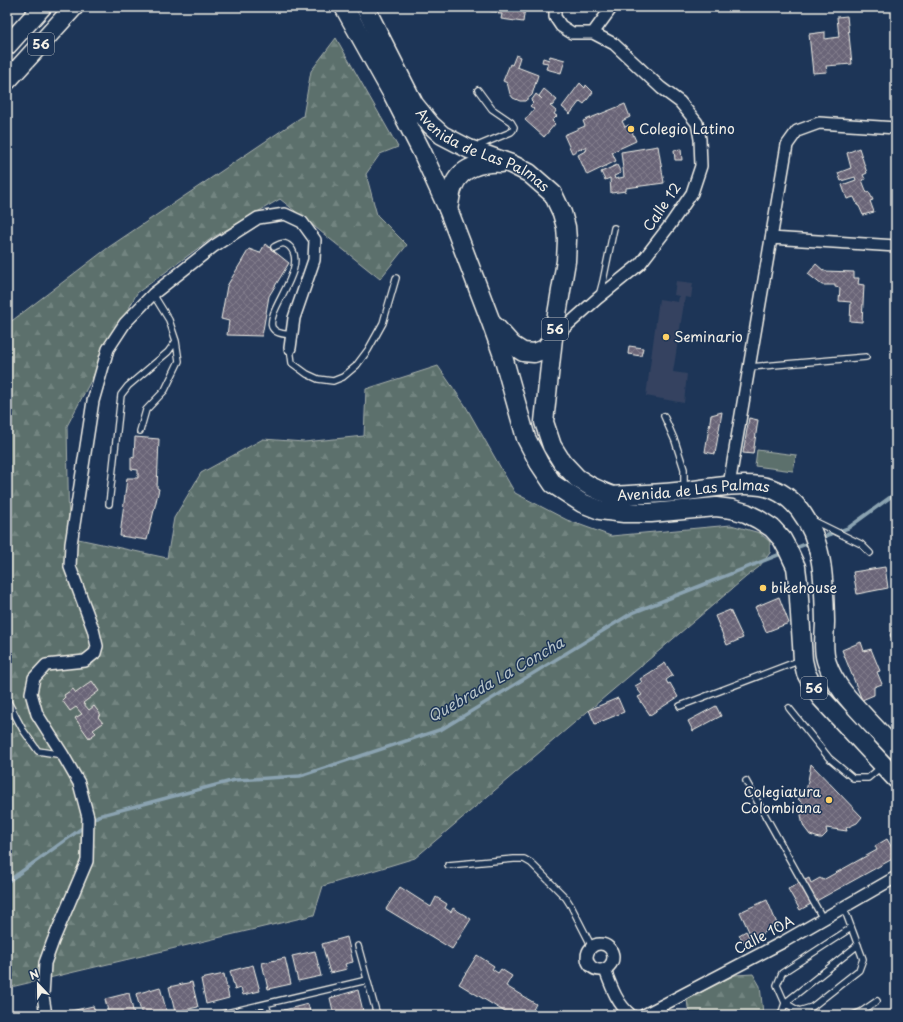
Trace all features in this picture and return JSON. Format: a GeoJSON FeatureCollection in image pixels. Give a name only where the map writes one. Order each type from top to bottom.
{"type":"FeatureCollection","features":[{"type":"Feature","properties":{"kind":"main road","name":"56"},"geometry":{"type":"LineString","coordinates":[[7,46],[42,7]]}},
{"type":"Feature","properties":{"kind":"main road","name":"56"},"geometry":{"type":"LineString","coordinates":[[7,81],[74,7]]}},
{"type":"Feature","properties":{"kind":"main road","name":"Avenida de Las Palmas"},"geometry":{"type":"LineString","coordinates":[[344,7],[393,95],[422,152],[448,209],[502,353],[526,438],[539,463],[553,484],[582,503],[600,510],[624,513],[651,513],[716,507],[746,513],[772,528],[782,539],[796,567],[803,660],[806,673],[821,698],[896,779]]}},
{"type":"Feature","properties":{"kind":"main road","name":"Avenida de Las Palmas"},"geometry":{"type":"LineString","coordinates":[[365,7],[414,104],[431,125],[442,135],[469,149],[511,164],[530,173],[553,194],[562,213],[566,227],[566,261],[553,338],[544,422],[552,446],[562,462],[577,478],[590,486],[613,496],[684,491],[729,485],[762,486],[779,491],[792,501],[808,522],[819,548],[822,567],[825,620],[824,645],[826,662],[836,682],[848,698],[896,750]]}},
{"type":"Feature","properties":{"kind":"main road"},"geometry":{"type":"LineString","coordinates":[[448,209],[453,186],[460,174],[475,166],[485,163],[491,162],[511,164]]}},
{"type":"Feature","properties":{"kind":"main road"},"geometry":{"type":"LineString","coordinates":[[491,322],[512,345],[523,352],[534,353],[545,349],[553,338]]}},
{"type":"Feature","properties":{"kind":"street","name":"Calle 12"},"geometry":{"type":"LineString","coordinates":[[553,338],[598,298],[640,264],[692,193],[701,166],[700,139],[697,123],[680,102],[661,88],[614,44],[593,33],[572,33],[562,26],[555,17],[555,7]]}},
{"type":"Feature","properties":{"kind":"street"},"geometry":{"type":"LineString","coordinates":[[593,33],[612,7]]}},
{"type":"Feature","properties":{"kind":"street"},"geometry":{"type":"LineString","coordinates":[[729,485],[787,145],[797,131],[819,124],[896,128]]}},
{"type":"Feature","properties":{"kind":"street"},"geometry":{"type":"LineString","coordinates":[[46,1015],[43,996],[46,963],[53,941],[87,861],[88,817],[79,783],[37,714],[32,692],[34,678],[46,665],[85,661],[94,653],[97,646],[93,629],[70,567],[71,544],[93,401],[108,349],[125,323],[153,294],[214,246],[258,218],[285,214],[302,222],[315,240],[314,260],[294,318],[290,348]]}},
{"type":"Feature","properties":{"kind":"street"},"geometry":{"type":"LineString","coordinates":[[771,238],[896,246]]}},
{"type":"Feature","properties":{"kind":"street","name":"Calle 10A"},"geometry":{"type":"LineString","coordinates":[[644,1015],[783,942],[896,877]]}},
{"type":"Feature","properties":{"kind":"street"},"geometry":{"type":"LineString","coordinates":[[596,945],[605,945],[612,951],[612,964],[605,970],[596,970],[589,964],[587,955],[592,947],[596,945]]}},
{"type":"Feature","properties":{"kind":"street"},"geometry":{"type":"LineString","coordinates":[[605,970],[613,990],[626,1011],[631,1015]]}},
{"type":"Feature","properties":{"kind":"lane"},"geometry":{"type":"LineString","coordinates":[[469,149],[511,132],[514,127],[511,122],[492,109],[478,90]]}},
{"type":"Feature","properties":{"kind":"lane"},"geometry":{"type":"LineString","coordinates":[[598,298],[614,228]]}},
{"type":"Feature","properties":{"kind":"lane"},"geometry":{"type":"LineString","coordinates":[[274,247],[281,243],[287,244],[292,249],[295,257],[294,266],[286,290],[274,314],[272,326],[274,330],[280,333],[291,335]]}},
{"type":"Feature","properties":{"kind":"lane"},"geometry":{"type":"LineString","coordinates":[[290,348],[292,363],[307,374],[318,379],[332,381],[343,377],[356,366],[368,350],[383,323],[396,278]]}},
{"type":"Feature","properties":{"kind":"lane"},"geometry":{"type":"LineString","coordinates":[[140,431],[146,410],[165,390],[178,361],[176,341],[169,320],[153,294]]}},
{"type":"Feature","properties":{"kind":"lane"},"geometry":{"type":"LineString","coordinates":[[109,504],[121,395],[128,386],[168,352],[176,341]]}},
{"type":"Feature","properties":{"kind":"lane"},"geometry":{"type":"LineString","coordinates":[[750,368],[866,357]]}},
{"type":"Feature","properties":{"kind":"lane"},"geometry":{"type":"LineString","coordinates":[[664,416],[675,441],[684,469],[684,491]]}},
{"type":"Feature","properties":{"kind":"lane"},"geometry":{"type":"LineString","coordinates":[[808,522],[861,544],[870,553]]}},
{"type":"Feature","properties":{"kind":"lane"},"geometry":{"type":"LineString","coordinates":[[680,706],[803,660]]}},
{"type":"Feature","properties":{"kind":"lane"},"geometry":{"type":"LineString","coordinates":[[7,700],[23,730],[38,751],[63,755]]}},
{"type":"Feature","properties":{"kind":"lane"},"geometry":{"type":"LineString","coordinates":[[789,708],[829,758],[853,778],[868,778],[884,765]]}},
{"type":"Feature","properties":{"kind":"lane"},"geometry":{"type":"LineString","coordinates":[[746,781],[823,919]]}},
{"type":"Feature","properties":{"kind":"lane"},"geometry":{"type":"LineString","coordinates":[[448,865],[524,859],[531,863],[566,898],[592,947]]}},
{"type":"Feature","properties":{"kind":"lane"},"geometry":{"type":"LineString","coordinates":[[842,908],[847,916],[863,959],[859,970],[812,1007],[799,1011],[786,1003],[778,985],[782,973],[851,928]]}},
{"type":"Feature","properties":{"kind":"lane"},"geometry":{"type":"LineString","coordinates":[[781,1015],[786,1003],[858,945]]}},
{"type":"Feature","properties":{"kind":"lane"},"geometry":{"type":"LineString","coordinates":[[358,946],[377,1015]]}},
{"type":"Feature","properties":{"kind":"lane"},"geometry":{"type":"LineString","coordinates":[[218,1015],[368,980]]}},
{"type":"Feature","properties":{"kind":"lane"},"geometry":{"type":"LineString","coordinates":[[853,1015],[878,1002]]}},
{"type":"Feature","properties":{"kind":"lane"},"geometry":{"type":"LineString","coordinates":[[266,1004],[269,1015]]}},
{"type":"Feature","properties":{"kind":"shaded area","name":"Seminario"},"geometry":{"type":"Polygon","coordinates":[[[676,281],[693,283],[691,298],[685,297],[673,372],[687,374],[684,403],[646,396],[659,299],[678,302],[679,296],[674,295],[676,281]]]}},
{"type":"Feature","properties":{"kind":"green space"},"geometry":{"type":"Polygon","coordinates":[[[336,38],[398,147],[380,154],[366,174],[377,215],[407,245],[380,279],[280,199],[212,238],[137,293],[67,426],[69,537],[167,558],[174,518],[201,473],[263,439],[304,442],[364,436],[366,389],[438,366],[465,405],[515,493],[567,520],[611,536],[731,525],[760,533],[770,542],[770,553],[759,567],[415,858],[323,886],[314,915],[7,988],[7,323],[109,247],[303,116],[311,71],[336,38]]]}},
{"type":"Feature","properties":{"kind":"green space"},"geometry":{"type":"Polygon","coordinates":[[[757,450],[796,455],[793,471],[755,466],[757,450]]]}},
{"type":"Feature","properties":{"kind":"green space"},"geometry":{"type":"Polygon","coordinates":[[[753,974],[760,986],[762,1015],[692,1015],[688,1008],[687,999],[735,975],[753,974]]]}},
{"type":"Feature","properties":{"kind":"building"},"geometry":{"type":"Polygon","coordinates":[[[491,7],[525,7],[523,22],[501,19],[502,14],[498,14],[499,12],[490,11],[491,7]]]}},
{"type":"Feature","properties":{"kind":"building"},"geometry":{"type":"Polygon","coordinates":[[[847,16],[852,64],[826,66],[827,72],[813,73],[809,34],[825,32],[825,39],[839,37],[837,17],[847,16]]]}},
{"type":"Feature","properties":{"kind":"building"},"geometry":{"type":"Polygon","coordinates":[[[516,55],[520,57],[517,67],[538,75],[532,95],[525,101],[520,101],[513,98],[510,94],[507,83],[503,81],[510,64],[512,65],[516,55]]]}},
{"type":"Feature","properties":{"kind":"building"},"geometry":{"type":"Polygon","coordinates":[[[550,56],[565,60],[561,73],[546,69],[548,63],[542,62],[543,58],[549,60],[550,56]]]}},
{"type":"Feature","properties":{"kind":"building"},"geometry":{"type":"Polygon","coordinates":[[[580,83],[585,88],[586,85],[593,92],[584,104],[580,101],[570,114],[562,107],[580,83]]]}},
{"type":"Feature","properties":{"kind":"building"},"geometry":{"type":"Polygon","coordinates":[[[544,89],[557,100],[552,106],[550,106],[556,111],[554,114],[557,116],[552,121],[555,124],[544,137],[525,120],[534,109],[530,106],[533,103],[531,101],[536,94],[542,99],[539,96],[544,89]]]}},
{"type":"Feature","properties":{"kind":"building"},"geometry":{"type":"Polygon","coordinates":[[[625,104],[630,117],[622,121],[625,127],[629,125],[636,141],[612,152],[616,161],[587,175],[578,155],[587,150],[585,147],[572,153],[564,135],[585,126],[583,121],[625,104]]]}},
{"type":"Feature","properties":{"kind":"building"},"geometry":{"type":"Polygon","coordinates":[[[658,146],[664,183],[626,188],[626,191],[611,193],[610,178],[605,180],[601,172],[617,165],[621,173],[614,176],[615,179],[624,177],[621,152],[658,146]]]}},
{"type":"Feature","properties":{"kind":"building"},"geometry":{"type":"Polygon","coordinates":[[[859,148],[867,173],[863,175],[865,179],[862,180],[867,193],[869,192],[873,200],[870,201],[874,212],[863,215],[854,197],[847,199],[842,185],[856,180],[855,177],[841,181],[838,173],[851,168],[847,153],[859,148]]]}},
{"type":"Feature","properties":{"kind":"building"},"geometry":{"type":"Polygon","coordinates":[[[681,149],[682,160],[675,160],[674,150],[681,149]]]}},
{"type":"Feature","properties":{"kind":"building"},"geometry":{"type":"Polygon","coordinates":[[[265,244],[289,263],[269,296],[262,336],[227,335],[229,321],[221,319],[227,286],[249,249],[260,253],[265,244]]]}},
{"type":"Feature","properties":{"kind":"building"},"geometry":{"type":"Polygon","coordinates":[[[816,264],[824,271],[854,272],[854,278],[859,278],[858,284],[864,285],[862,322],[850,321],[851,302],[839,301],[840,288],[835,287],[835,285],[822,285],[808,274],[816,264]]]}},
{"type":"Feature","properties":{"kind":"building"},"geometry":{"type":"Polygon","coordinates":[[[629,346],[643,348],[641,356],[628,354],[629,346]]]}},
{"type":"Feature","properties":{"kind":"building"},"geometry":{"type":"Polygon","coordinates":[[[722,412],[715,454],[705,452],[711,415],[722,412]]]}},
{"type":"Feature","properties":{"kind":"building"},"geometry":{"type":"Polygon","coordinates":[[[749,418],[758,420],[753,454],[743,453],[749,418]]]}},
{"type":"Feature","properties":{"kind":"building"},"geometry":{"type":"Polygon","coordinates":[[[135,437],[159,439],[157,488],[159,489],[147,540],[120,536],[127,478],[138,478],[138,470],[131,469],[131,457],[134,458],[135,437]]]}},
{"type":"Feature","properties":{"kind":"building"},"geometry":{"type":"Polygon","coordinates":[[[885,567],[888,588],[857,594],[853,572],[885,567]]]}},
{"type":"Feature","properties":{"kind":"building"},"geometry":{"type":"Polygon","coordinates":[[[779,597],[789,623],[766,632],[755,607],[779,597]]]}},
{"type":"Feature","properties":{"kind":"building"},"geometry":{"type":"Polygon","coordinates":[[[730,610],[743,638],[727,645],[715,616],[730,610]]]}},
{"type":"Feature","properties":{"kind":"building"},"geometry":{"type":"Polygon","coordinates":[[[861,642],[864,651],[871,649],[880,671],[877,672],[882,684],[874,687],[874,695],[862,700],[842,650],[861,642]]]}},
{"type":"Feature","properties":{"kind":"building"},"geometry":{"type":"Polygon","coordinates":[[[665,663],[673,675],[666,680],[668,684],[670,683],[678,697],[650,715],[638,697],[642,695],[635,686],[642,682],[640,679],[665,663]]]}},
{"type":"Feature","properties":{"kind":"building"},"geometry":{"type":"Polygon","coordinates":[[[92,681],[99,691],[83,703],[89,710],[94,706],[101,715],[98,717],[103,723],[93,730],[96,733],[89,738],[75,718],[82,714],[76,707],[70,711],[62,700],[65,697],[64,695],[73,689],[76,693],[92,681]]]}},
{"type":"Feature","properties":{"kind":"building"},"geometry":{"type":"Polygon","coordinates":[[[618,698],[624,712],[595,724],[589,710],[618,698]]]}},
{"type":"Feature","properties":{"kind":"building"},"geometry":{"type":"Polygon","coordinates":[[[716,706],[721,716],[693,731],[688,721],[716,706]]]}},
{"type":"Feature","properties":{"kind":"building"},"geometry":{"type":"Polygon","coordinates":[[[811,764],[862,817],[857,823],[846,828],[847,831],[826,828],[827,833],[822,838],[819,838],[810,835],[804,827],[801,815],[805,806],[798,799],[801,796],[798,792],[806,792],[811,764]]]}},
{"type":"Feature","properties":{"kind":"building"},"geometry":{"type":"Polygon","coordinates":[[[887,839],[896,857],[800,910],[788,889],[809,878],[811,883],[820,878],[823,880],[877,850],[875,846],[887,839]]]}},
{"type":"Feature","properties":{"kind":"building"},"geometry":{"type":"Polygon","coordinates":[[[400,887],[431,907],[436,897],[447,904],[445,908],[451,912],[453,908],[471,919],[452,949],[386,909],[400,887]]]}},
{"type":"Feature","properties":{"kind":"building"},"geometry":{"type":"Polygon","coordinates":[[[767,900],[778,926],[752,938],[740,912],[767,900]]]}},
{"type":"Feature","properties":{"kind":"building"},"geometry":{"type":"Polygon","coordinates":[[[746,931],[750,939],[744,942],[739,935],[746,931]]]}},
{"type":"Feature","properties":{"kind":"building"},"geometry":{"type":"Polygon","coordinates":[[[347,937],[353,962],[345,964],[347,969],[330,973],[322,944],[347,937]]]}},
{"type":"Feature","properties":{"kind":"building"},"geometry":{"type":"Polygon","coordinates":[[[315,951],[321,976],[298,981],[292,956],[315,951]]]}},
{"type":"Feature","properties":{"kind":"building"},"geometry":{"type":"Polygon","coordinates":[[[477,955],[494,966],[492,969],[498,973],[501,969],[512,976],[506,986],[536,1004],[530,1015],[510,1015],[459,984],[477,955]]]}},
{"type":"Feature","properties":{"kind":"building"},"geometry":{"type":"Polygon","coordinates":[[[285,958],[291,984],[268,989],[262,963],[285,958]]]}},
{"type":"Feature","properties":{"kind":"building"},"geometry":{"type":"Polygon","coordinates":[[[253,965],[260,991],[243,995],[241,988],[235,990],[230,971],[253,965]]]}},
{"type":"Feature","properties":{"kind":"building"},"geometry":{"type":"Polygon","coordinates":[[[224,974],[229,998],[206,1004],[201,979],[224,974]]]}},
{"type":"Feature","properties":{"kind":"building"},"geometry":{"type":"Polygon","coordinates":[[[192,982],[198,1007],[175,1012],[169,987],[192,982]]]}},
{"type":"Feature","properties":{"kind":"building"},"geometry":{"type":"Polygon","coordinates":[[[160,987],[167,1013],[161,1015],[142,1015],[136,994],[160,987]]]}},
{"type":"Feature","properties":{"kind":"building"},"geometry":{"type":"Polygon","coordinates":[[[358,990],[364,1015],[334,1015],[330,998],[358,990]]]}},
{"type":"Feature","properties":{"kind":"building"},"geometry":{"type":"Polygon","coordinates":[[[129,993],[134,1015],[109,1015],[105,999],[129,993]]]}},
{"type":"Feature","properties":{"kind":"building"},"geometry":{"type":"Polygon","coordinates":[[[308,1004],[311,1015],[286,1015],[284,1010],[308,1004]]]}},
{"type":"Feature","properties":{"kind":"building"},"geometry":{"type":"Polygon","coordinates":[[[93,1006],[96,1015],[71,1015],[71,1011],[93,1006]]]}},
{"type":"Feature","properties":{"kind":"waterway","name":"Quebrada La Concha"},"geometry":{"type":"LineString","coordinates":[[820,538],[848,528],[896,493]]}},
{"type":"Feature","properties":{"kind":"waterway","name":"Quebrada La Concha"},"geometry":{"type":"LineString","coordinates":[[793,549],[811,542]]}},
{"type":"Feature","properties":{"kind":"waterway","name":"Quebrada La Concha"},"geometry":{"type":"LineString","coordinates":[[90,822],[98,816],[235,780],[300,776],[442,729],[632,613],[783,553]]}},
{"type":"Feature","properties":{"kind":"waterway","name":"Quebrada La Concha"},"geometry":{"type":"LineString","coordinates":[[7,882],[85,826]]}},
{"type":"Feature","properties":{"kind":"place","name":"Colegio Latino"},"geometry":{"type":"Point","coordinates":[631,129]}},
{"type":"Feature","properties":{"kind":"place","name":"Seminario"},"geometry":{"type":"Point","coordinates":[666,337]}},
{"type":"Feature","properties":{"kind":"place","name":"bikehouse"},"geometry":{"type":"Point","coordinates":[763,588]}},
{"type":"Feature","properties":{"kind":"place","name":"Colegiatura Colombiana"},"geometry":{"type":"Point","coordinates":[829,800]}}]}
